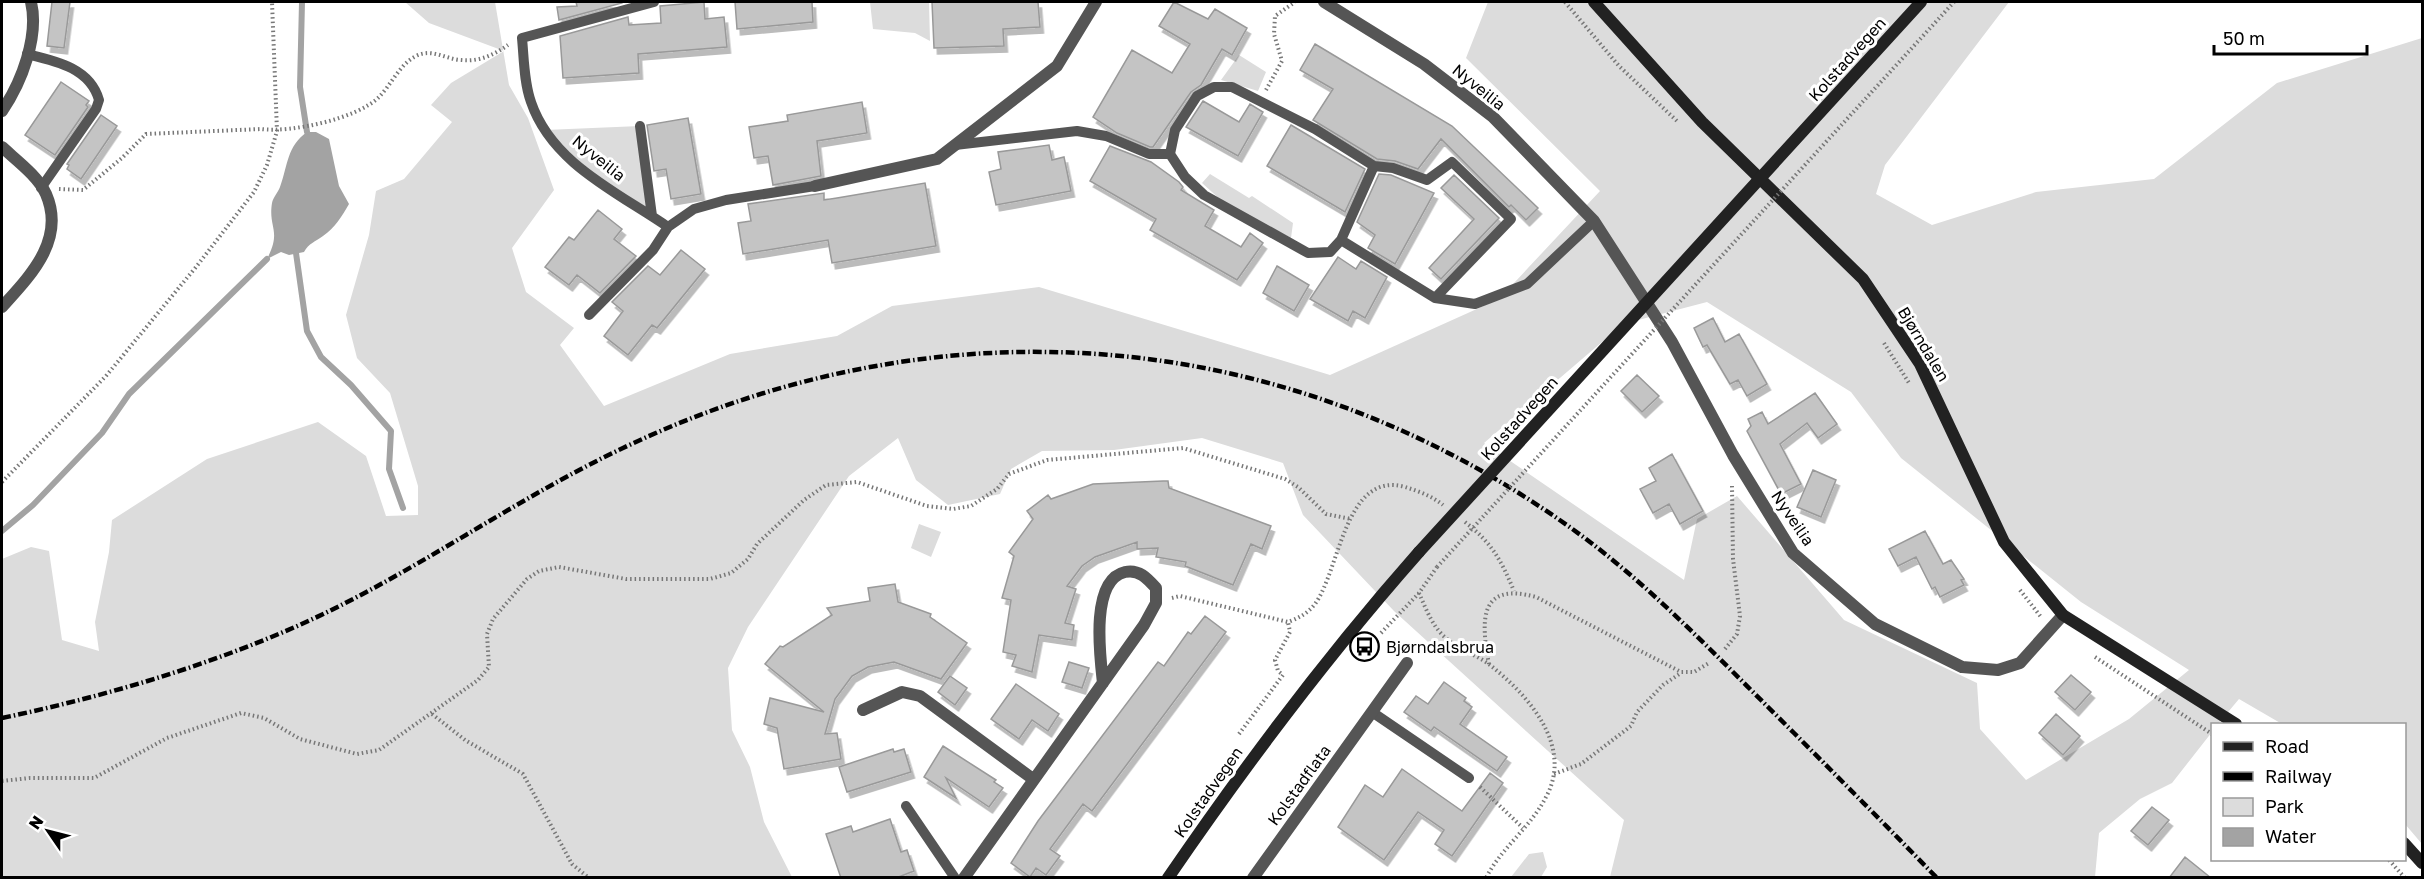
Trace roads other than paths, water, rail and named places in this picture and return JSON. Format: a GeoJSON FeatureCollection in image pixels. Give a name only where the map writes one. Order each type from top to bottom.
{"type":"FeatureCollection","features":[{"type":"Feature","properties":{"kind":"main road","name":"Bjørndalen"},"geometry":{"type":"LineString","coordinates":[[1594,2],[1702,122],[1863,279],[1920,364],[2004,542],[2063,615],[2234,723]]}},
{"type":"Feature","properties":{"kind":"main road","name":"Kolstadvegen"},"geometry":{"type":"LineString","coordinates":[[1168,878],[1297,698],[1419,552],[1922,2]]}},
{"type":"Feature","properties":{"kind":"main road"},"geometry":{"type":"LineString","coordinates":[[2406,845],[2422,863]]}},
{"type":"Feature","properties":{"kind":"street"},"geometry":{"type":"LineString","coordinates":[[2,111],[10,99],[27,54],[34,16],[31,2]]}},
{"type":"Feature","properties":{"kind":"street"},"geometry":{"type":"LineString","coordinates":[[815,186],[937,159],[1057,66],[1096,2]]}},
{"type":"Feature","properties":{"kind":"street","name":"Nyveilia"},"geometry":{"type":"LineString","coordinates":[[1324,2],[1424,64],[1493,117],[1594,221],[1672,342],[1733,455],[1793,553],[1875,624],[1962,667],[1998,670],[2020,663],[2063,615]]}},
{"type":"Feature","properties":{"kind":"street"},"geometry":{"type":"LineString","coordinates":[[2,147],[41,188],[51,214],[49,244],[38,263],[2,307]]}},
{"type":"Feature","properties":{"kind":"street"},"geometry":{"type":"LineString","coordinates":[[964,878],[1103,683],[1156,603],[1156,588],[1143,574],[1131,570],[1118,574],[1109,581],[1103,593],[1100,646],[1103,683]]}},
{"type":"Feature","properties":{"kind":"street","name":"Kolstadflata"},"geometry":{"type":"LineString","coordinates":[[1253,878],[1407,663]]}},
{"type":"Feature","properties":{"kind":"street"},"geometry":{"type":"LineString","coordinates":[[863,710],[902,692],[920,696],[1033,779]]}},
{"type":"Feature","properties":{"kind":"lane","name":"Nyveilia"},"geometry":{"type":"LineString","coordinates":[[654,2],[522,38],[531,102],[545,130],[565,154],[584,171],[668,227]]}},
{"type":"Feature","properties":{"kind":"lane"},"geometry":{"type":"LineString","coordinates":[[27,54],[64,64],[79,73],[89,80],[99,100],[96,109],[41,188]]}},
{"type":"Feature","properties":{"kind":"lane"},"geometry":{"type":"LineString","coordinates":[[1374,166],[1341,240],[1330,252],[1308,253],[1204,195],[1185,177],[1170,153],[1175,130],[1197,96],[1214,87],[1232,87],[1315,129],[1374,166],[1393,168],[1427,180],[1452,162],[1511,219],[1436,298]]}},
{"type":"Feature","properties":{"kind":"lane","name":"Nyveilia"},"geometry":{"type":"LineString","coordinates":[[640,126],[652,216]]}},
{"type":"Feature","properties":{"kind":"lane"},"geometry":{"type":"LineString","coordinates":[[955,145],[1077,131],[1106,136],[1149,154],[1170,153]]}},
{"type":"Feature","properties":{"kind":"lane"},"geometry":{"type":"LineString","coordinates":[[589,315],[653,250],[668,227],[694,209],[726,200],[815,186]]}},
{"type":"Feature","properties":{"kind":"lane"},"geometry":{"type":"LineString","coordinates":[[1341,240],[1436,298],[1475,304],[1527,284],[1594,221]]}},
{"type":"Feature","properties":{"kind":"lane"},"geometry":{"type":"LineString","coordinates":[[1372,712],[1469,778]]}},
{"type":"Feature","properties":{"kind":"lane"},"geometry":{"type":"LineString","coordinates":[[906,806],[955,878]]}},
{"type":"Feature","properties":{"kind":"water"},"geometry":{"type":"Polygon","coordinates":[[[307,132],[316,132],[329,139],[339,186],[349,204],[331,229],[304,252],[289,255],[281,252],[267,259],[274,242],[271,211],[273,201],[295,143],[307,132]]]}},
{"type":"Feature","properties":{"kind":"waterway"},"geometry":{"type":"LineString","coordinates":[[302,2],[300,87],[307,132]]}},
{"type":"Feature","properties":{"kind":"waterway"},"geometry":{"type":"LineString","coordinates":[[296,253],[307,331],[321,357],[351,385],[391,431],[389,469],[403,508]]}},
{"type":"Feature","properties":{"kind":"waterway"},"geometry":{"type":"LineString","coordinates":[[2,531],[33,505],[102,433],[129,394],[267,259]]}},
{"type":"Feature","properties":{"kind":"railway"},"geometry":{"type":"LineString","coordinates":[[2,718],[77,701],[151,680],[224,656],[295,627],[379,585],[581,469],[623,448],[743,400],[864,368],[987,353],[1109,355],[1229,373],[1347,408],[1461,460],[1571,528],[1617,563],[1681,621],[1937,878]]}},
{"type":"Feature","properties":{"kind":"place","name":"Bjørndalsbrua"},"geometry":{"type":"Point","coordinates":[1365,647]}}]}
